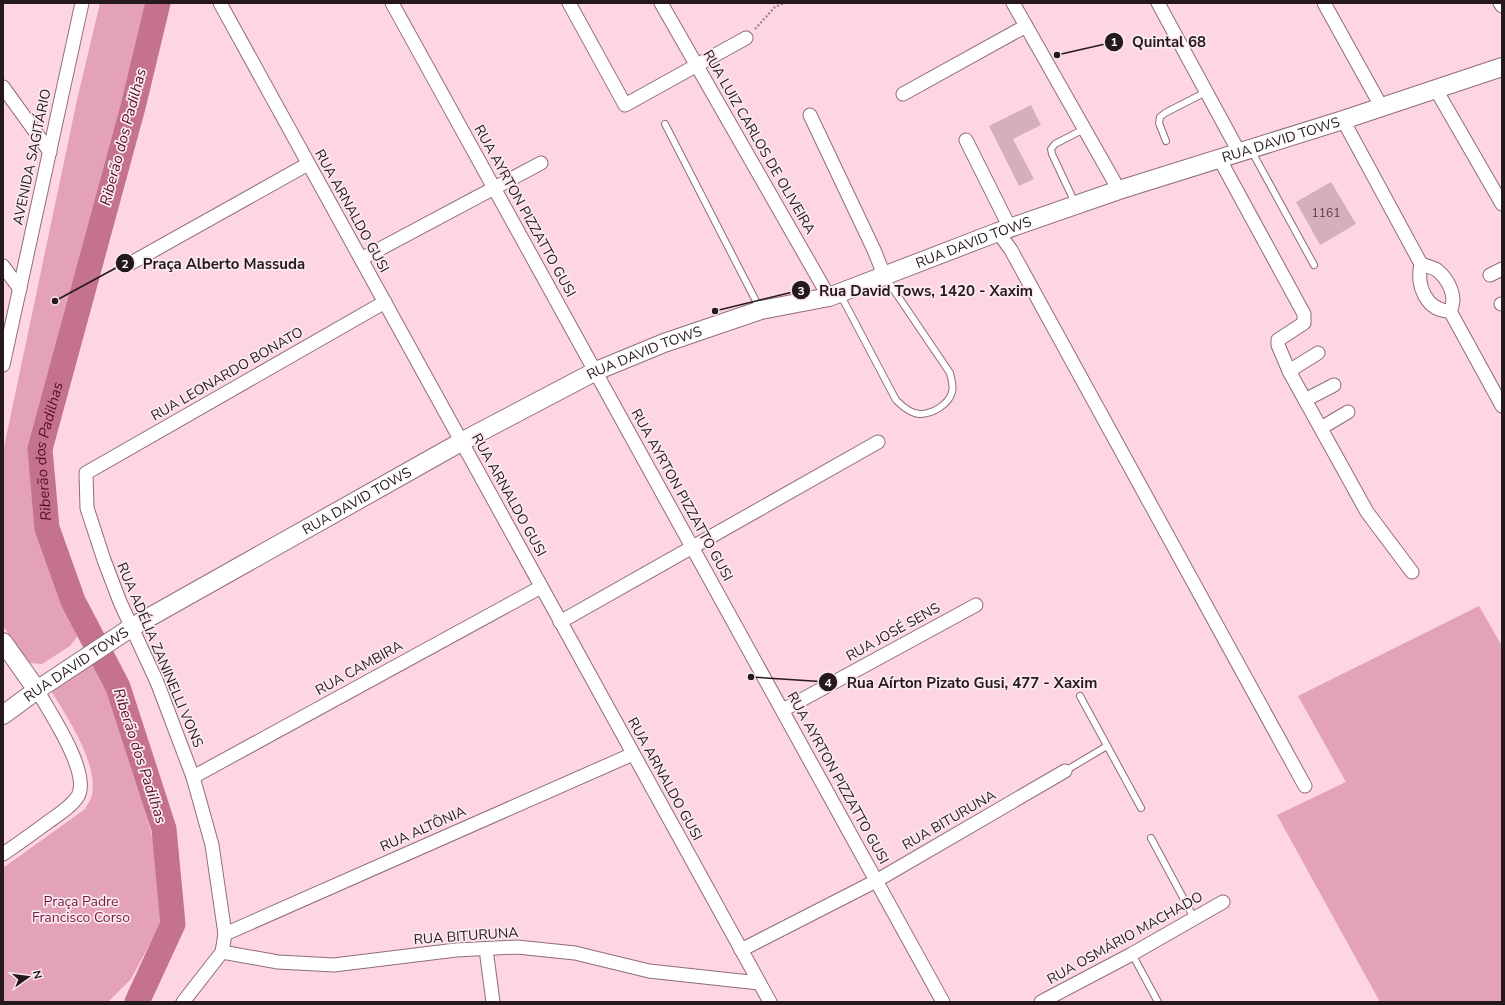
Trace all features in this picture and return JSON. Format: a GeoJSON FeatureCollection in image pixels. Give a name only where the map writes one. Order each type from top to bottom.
{"type":"FeatureCollection","features":[{"type":"Feature","properties":{"kind":"street","name":"AVENIDA SAGITÁRIO"},"geometry":{"type":"LineString","coordinates":[[3,365],[82,3]]}},
{"type":"Feature","properties":{"kind":"street","name":"RUA ARNALDO GUSI"},"geometry":{"type":"LineString","coordinates":[[220,3],[770,1002]]}},
{"type":"Feature","properties":{"kind":"street","name":"RUA AYRTON PIZZATTO GUSI"},"geometry":{"type":"LineString","coordinates":[[392,3],[944,1002]]}},
{"type":"Feature","properties":{"kind":"street"},"geometry":{"type":"LineString","coordinates":[[569,3],[625,105],[696,64],[746,38]]}},
{"type":"Feature","properties":{"kind":"street","name":"RUA LUIZ CARLOS DE OLIVEIRA"},"geometry":{"type":"LineString","coordinates":[[661,3],[834,295]]}},
{"type":"Feature","properties":{"kind":"street"},"geometry":{"type":"LineString","coordinates":[[1013,3],[1119,190]]}},
{"type":"Feature","properties":{"kind":"street"},"geometry":{"type":"LineString","coordinates":[[1158,3],[1206,92],[1244,150]]}},
{"type":"Feature","properties":{"kind":"street"},"geometry":{"type":"LineString","coordinates":[[1324,3],[1380,106]]}},
{"type":"Feature","properties":{"kind":"street"},"geometry":{"type":"LineString","coordinates":[[903,94],[1026,26]]}},
{"type":"Feature","properties":{"kind":"street","name":"RUA DAVID TOWS"},"geometry":{"type":"LineString","coordinates":[[3,715],[37,690],[132,627],[461,442],[596,372],[664,343],[761,310],[834,295],[1004,230],[1119,190],[1343,120],[1380,106],[1502,67]]}},
{"type":"Feature","properties":{"kind":"street"},"geometry":{"type":"LineString","coordinates":[[3,87],[50,152]]}},
{"type":"Feature","properties":{"kind":"street"},"geometry":{"type":"LineString","coordinates":[[1435,88],[1502,204]]}},
{"type":"Feature","properties":{"kind":"street"},"geometry":{"type":"LineString","coordinates":[[810,115],[874,250],[884,276]]}},
{"type":"Feature","properties":{"kind":"street"},"geometry":{"type":"LineString","coordinates":[[1343,120],[1421,264],[1419,274],[1420,285],[1424,293],[1431,305],[1442,311],[1450,310]]}},
{"type":"Feature","properties":{"kind":"street"},"geometry":{"type":"LineString","coordinates":[[966,140],[1014,257],[1305,786]]}},
{"type":"Feature","properties":{"kind":"street"},"geometry":{"type":"LineString","coordinates":[[1219,158],[1304,314],[1304,323],[1278,340],[1278,345],[1289,371],[1367,512],[1412,572]]}},
{"type":"Feature","properties":{"kind":"street"},"geometry":{"type":"LineString","coordinates":[[361,259],[541,163]]}},
{"type":"Feature","properties":{"kind":"street"},"geometry":{"type":"LineString","coordinates":[[131,263],[308,164]]}},
{"type":"Feature","properties":{"kind":"street"},"geometry":{"type":"LineString","coordinates":[[1421,264],[1435,269],[1442,275],[1450,288],[1453,305],[1450,310]]}},
{"type":"Feature","properties":{"kind":"street"},"geometry":{"type":"LineString","coordinates":[[3,266],[20,289]]}},
{"type":"Feature","properties":{"kind":"street"},"geometry":{"type":"LineString","coordinates":[[1490,275],[1502,269]]}},
{"type":"Feature","properties":{"kind":"street","name":"RUA LEONARDO BONATO"},"geometry":{"type":"LineString","coordinates":[[86,473],[384,302]]}},
{"type":"Feature","properties":{"kind":"street"},"geometry":{"type":"LineString","coordinates":[[1450,310],[1502,406]]}},
{"type":"Feature","properties":{"kind":"street"},"geometry":{"type":"LineString","coordinates":[[1289,371],[1318,353]]}},
{"type":"Feature","properties":{"kind":"street"},"geometry":{"type":"LineString","coordinates":[[1305,400],[1334,385]]}},
{"type":"Feature","properties":{"kind":"street"},"geometry":{"type":"LineString","coordinates":[[1321,428],[1348,412]]}},
{"type":"Feature","properties":{"kind":"street"},"geometry":{"type":"LineString","coordinates":[[560,622],[878,442]]}},
{"type":"Feature","properties":{"kind":"street","name":"RUA ADÉLIA ZANINELLI VONS"},"geometry":{"type":"LineString","coordinates":[[86,473],[87,508],[104,560],[117,595],[157,682],[193,777],[212,845],[225,934],[222,952],[183,1002]]}},
{"type":"Feature","properties":{"kind":"street","name":"RUA CAMBIRA"},"geometry":{"type":"LineString","coordinates":[[193,777],[541,587]]}},
{"type":"Feature","properties":{"kind":"street","name":"RUA JOSÉ SENS"},"geometry":{"type":"LineString","coordinates":[[783,710],[976,605]]}},
{"type":"Feature","properties":{"kind":"street"},"geometry":{"type":"LineString","coordinates":[[3,642],[37,690],[68,743],[79,776],[80,788],[78,796],[69,807],[3,854]]}},
{"type":"Feature","properties":{"kind":"street","name":"RUA ALTÔNIA"},"geometry":{"type":"LineString","coordinates":[[225,934],[633,754]]}},
{"type":"Feature","properties":{"kind":"street","name":"RUA BITURUNA"},"geometry":{"type":"LineString","coordinates":[[741,950],[876,881],[1065,771]]}},
{"type":"Feature","properties":{"kind":"street","name":"RUA OSMÁRIO MACHADO"},"geometry":{"type":"LineString","coordinates":[[1042,1002],[1132,954],[1223,902]]}},
{"type":"Feature","properties":{"kind":"street","name":"RUA BITURUNA"},"geometry":{"type":"LineString","coordinates":[[222,952],[278,962],[334,965],[456,950],[517,947],[576,953],[649,971],[759,983]]}},
{"type":"Feature","properties":{"kind":"street"},"geometry":{"type":"LineString","coordinates":[[486,948],[493,1002]]}},
{"type":"Feature","properties":{"kind":"lane"},"geometry":{"type":"LineString","coordinates":[[1166,141],[1159,123],[1160,117],[1206,92]]}},
{"type":"Feature","properties":{"kind":"lane"},"geometry":{"type":"LineString","coordinates":[[665,124],[761,310]]}},
{"type":"Feature","properties":{"kind":"lane"},"geometry":{"type":"LineString","coordinates":[[1076,205],[1051,149],[1055,144],[1084,129]]}},
{"type":"Feature","properties":{"kind":"lane"},"geometry":{"type":"LineString","coordinates":[[1244,150],[1314,265]]}},
{"type":"Feature","properties":{"kind":"lane"},"geometry":{"type":"LineString","coordinates":[[834,295],[896,400],[907,410],[920,414],[940,408],[952,393],[953,385],[950,373],[884,276]]}},
{"type":"Feature","properties":{"kind":"lane"},"geometry":{"type":"LineString","coordinates":[[1080,696],[1141,808]]}},
{"type":"Feature","properties":{"kind":"lane"},"geometry":{"type":"LineString","coordinates":[[1065,771],[1107,746]]}},
{"type":"Feature","properties":{"kind":"lane"},"geometry":{"type":"LineString","coordinates":[[1151,838],[1194,918]]}},
{"type":"Feature","properties":{"kind":"lane"},"geometry":{"type":"LineString","coordinates":[[1132,954],[1158,1002]]}},
{"type":"Feature","properties":{"kind":"path"},"geometry":{"type":"LineString","coordinates":[[746,38],[775,8],[784,3]]}},
{"type":"Feature","properties":{"kind":"green space"},"geometry":{"type":"Polygon","coordinates":[[[100,3],[150,3],[94,234],[36,438],[34,475],[38,523],[44,543],[61,583],[77,637],[70,646],[42,664],[29,663],[3,626],[3,452],[77,100],[100,3]]]}},
{"type":"Feature","properties":{"kind":"green space"},"geometry":{"type":"Polygon","coordinates":[[[1479,606],[1502,646],[1502,1002],[1380,1002],[1277,815],[1346,782],[1298,696],[1479,606]]]}},
{"type":"Feature","properties":{"kind":"green space","name":"Praça Padre Francisco Corso"},"geometry":{"type":"Polygon","coordinates":[[[92,664],[110,694],[139,788],[160,866],[160,925],[131,979],[108,1002],[3,1002],[3,868],[85,809],[91,799],[93,782],[91,769],[86,755],[73,728],[52,692],[92,664]]]}},
{"type":"Feature","properties":{"kind":"building"},"geometry":{"type":"Polygon","coordinates":[[[1031,105],[1041,125],[1013,139],[1034,179],[1019,186],[989,126],[1031,105]]]}},
{"type":"Feature","properties":{"kind":"building"},"geometry":{"type":"Polygon","coordinates":[[[1331,182],[1356,224],[1320,245],[1296,202],[1331,182]]]}},
{"type":"Feature","properties":{"kind":"waterway","name":"Riberão dos Padilhas"},"geometry":{"type":"LineString","coordinates":[[137,1002],[173,924],[164,829],[118,687],[73,601],[47,528],[40,449],[133,107],[158,3]]}},
{"type":"Feature","properties":{"kind":"place","name":"Quintal 68"},"geometry":{"type":"Point","coordinates":[1057,55]}},
{"type":"Feature","properties":{"kind":"place","name":"Praça Alberto Massuda"},"geometry":{"type":"Point","coordinates":[55,301]}},
{"type":"Feature","properties":{"kind":"place","name":"Rua David Tows, 1420 - Xaxim"},"geometry":{"type":"Point","coordinates":[715,311]}},
{"type":"Feature","properties":{"kind":"place","name":"Rua Aírton Pizato Gusi, 477 - Xaxim"},"geometry":{"type":"Point","coordinates":[751,677]}}]}
